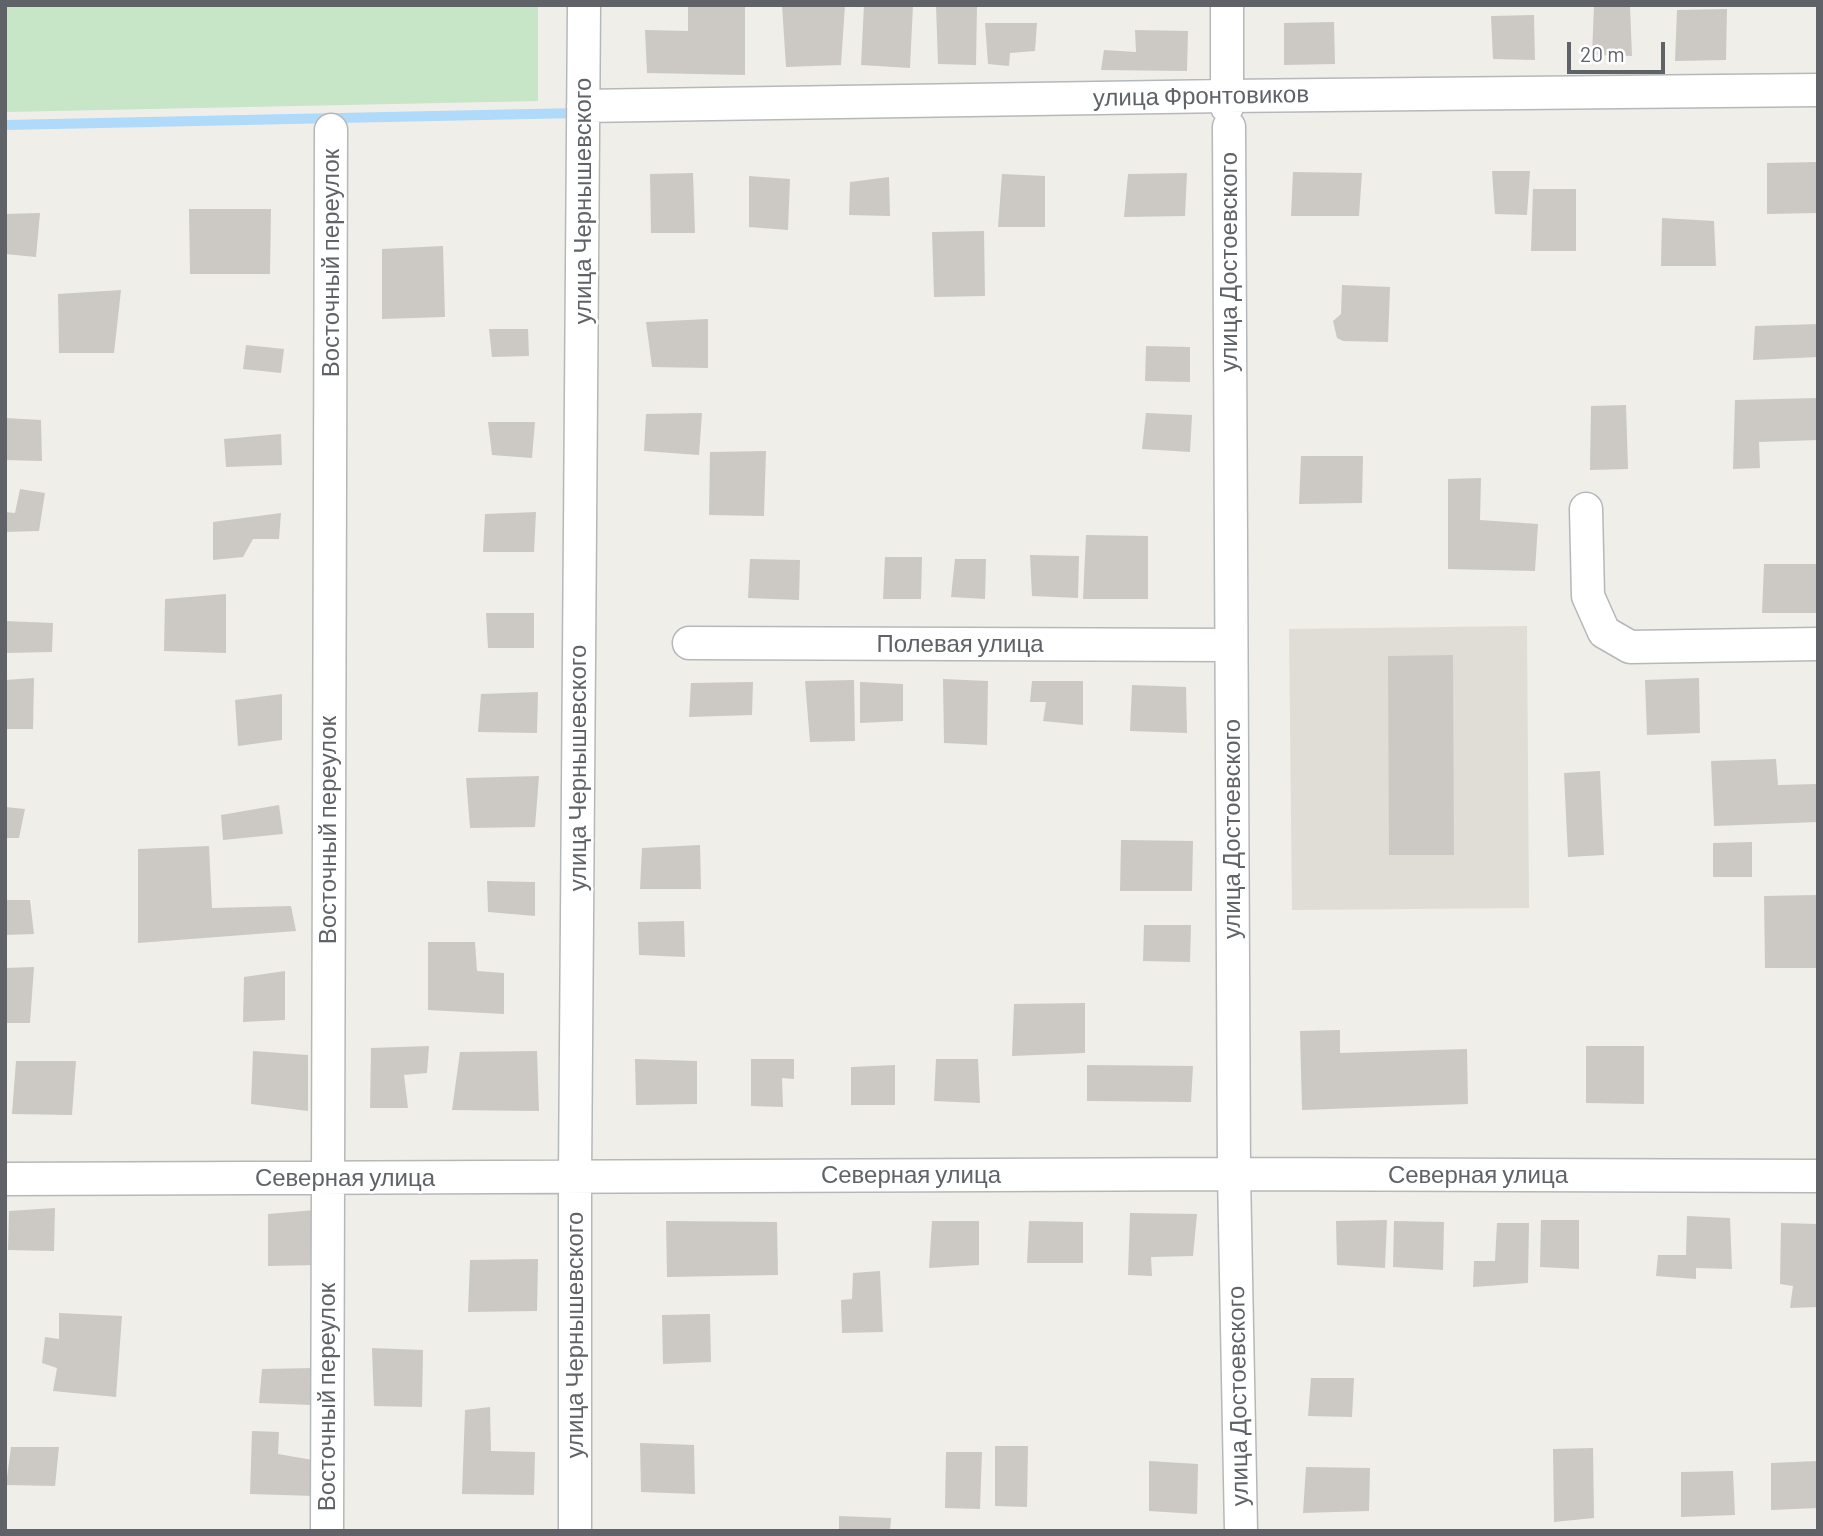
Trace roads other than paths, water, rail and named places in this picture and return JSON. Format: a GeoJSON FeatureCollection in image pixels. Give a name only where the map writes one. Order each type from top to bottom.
{"type":"FeatureCollection","features":[{"type":"Feature","properties":{"kind":"street","name":"улица Чернышевского"},"geometry":{"type":"LineString","coordinates":[[575,1531],[584,5]]}},
{"type":"Feature","properties":{"kind":"street","name":"улица Достоевского"},"geometry":{"type":"LineString","coordinates":[[1227,5],[1234,1174],[1241,1531]]}},
{"type":"Feature","properties":{"kind":"street","name":"улица Фронтовиков"},"geometry":{"type":"LineString","coordinates":[[583,106],[1227,110],[1818,90]]}},
{"type":"Feature","properties":{"kind":"street","name":"Восточный переулок"},"geometry":{"type":"LineString","coordinates":[[327,1531],[331,130]]}},
{"type":"Feature","properties":{"kind":"street"},"geometry":{"type":"LineString","coordinates":[[1586,509],[1588,596],[1604,632],[1630,647],[1818,644]]}},
{"type":"Feature","properties":{"kind":"street","name":"Полевая улица"},"geometry":{"type":"LineString","coordinates":[[690,643],[1231,645]]}},
{"type":"Feature","properties":{"kind":"street","name":"Северная улица"},"geometry":{"type":"LineString","coordinates":[[5,1179],[1234,1174],[1818,1176]]}},
{"type":"Feature","properties":{"kind":"waterway"},"geometry":{"type":"LineString","coordinates":[[5,125],[578,113]]}}]}
